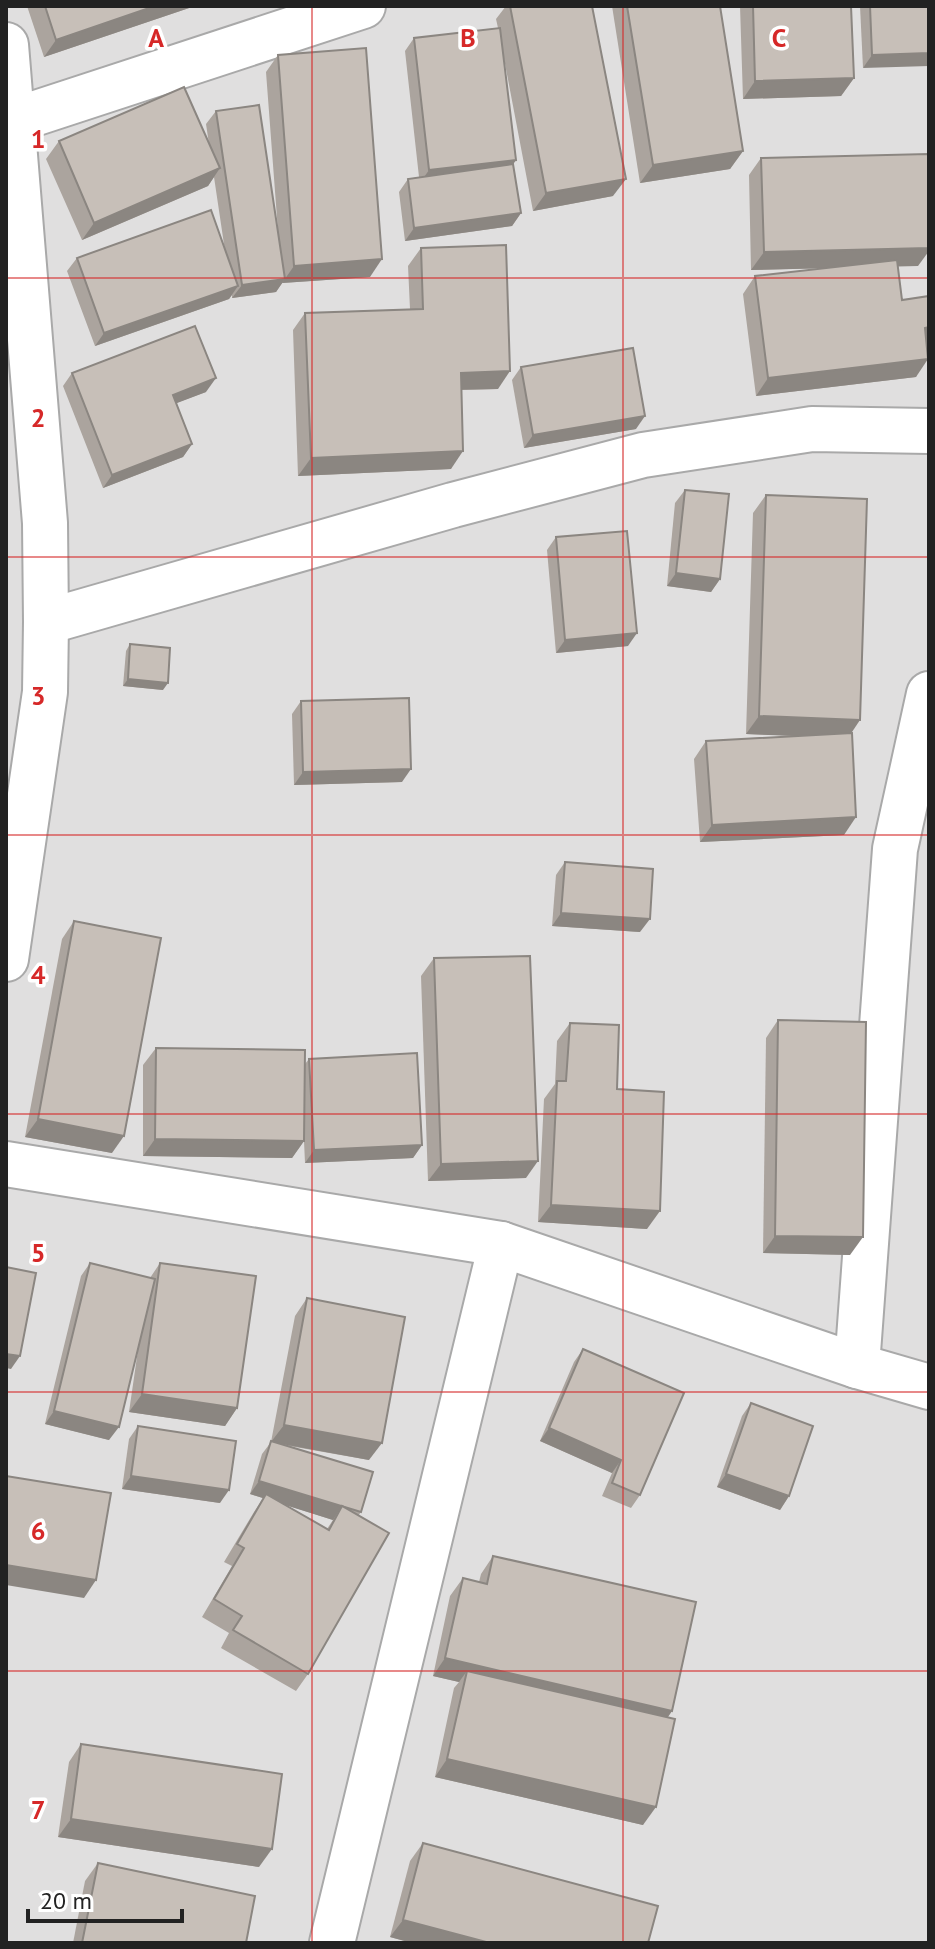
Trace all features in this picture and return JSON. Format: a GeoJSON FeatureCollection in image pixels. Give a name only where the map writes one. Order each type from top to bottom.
{"type":"FeatureCollection","features":[{"type":"Feature","properties":{"kind":"street"},"geometry":{"type":"LineString","coordinates":[[15,120],[363,6]]}},
{"type":"Feature","properties":{"kind":"street"},"geometry":{"type":"LineString","coordinates":[[6,45],[15,120],[45,523],[46,622],[45,692],[6,959]]}},
{"type":"Feature","properties":{"kind":"street"},"geometry":{"type":"LineString","coordinates":[[46,622],[453,505],[643,455],[812,429],[929,431]]}},
{"type":"Feature","properties":{"kind":"street"},"geometry":{"type":"LineString","coordinates":[[857,1366],[895,849],[929,694]]}},
{"type":"Feature","properties":{"kind":"street"},"geometry":{"type":"LineString","coordinates":[[6,1164],[501,1244],[857,1366],[929,1387]]}},
{"type":"Feature","properties":{"kind":"street"},"geometry":{"type":"LineString","coordinates":[[332,1943],[501,1244]]}},
{"type":"Feature","properties":{"kind":"shaded area"},"geometry":{"type":"Polygon","coordinates":[[[6,6],[929,6],[929,1943],[6,1943],[6,6]]]}},
{"type":"Feature","properties":{"kind":"building"},"geometry":{"type":"Polygon","coordinates":[[[45,6],[155,6],[56,40],[45,6]]]}},
{"type":"Feature","properties":{"kind":"building"},"geometry":{"type":"Polygon","coordinates":[[[510,6],[592,6],[626,179],[546,193],[510,6]]]}},
{"type":"Feature","properties":{"kind":"building"},"geometry":{"type":"Polygon","coordinates":[[[627,6],[720,6],[743,151],[653,165],[627,6]]]}},
{"type":"Feature","properties":{"kind":"building"},"geometry":{"type":"Polygon","coordinates":[[[753,6],[851,6],[854,78],[755,81],[753,6]]]}},
{"type":"Feature","properties":{"kind":"building"},"geometry":{"type":"Polygon","coordinates":[[[870,6],[929,6],[929,53],[872,55],[870,6]]]}},
{"type":"Feature","properties":{"kind":"building"},"geometry":{"type":"Polygon","coordinates":[[[500,28],[516,160],[429,170],[414,38],[500,28]]]}},
{"type":"Feature","properties":{"kind":"building"},"geometry":{"type":"Polygon","coordinates":[[[366,48],[382,259],[294,266],[278,55],[366,48]]]}},
{"type":"Feature","properties":{"kind":"building"},"geometry":{"type":"Polygon","coordinates":[[[184,87],[220,168],[94,223],[59,141],[184,87]]]}},
{"type":"Feature","properties":{"kind":"building"},"geometry":{"type":"Polygon","coordinates":[[[259,105],[285,279],[242,285],[216,111],[259,105]]]}},
{"type":"Feature","properties":{"kind":"building"},"geometry":{"type":"Polygon","coordinates":[[[928,154],[929,248],[764,252],[761,158],[928,154]]]}},
{"type":"Feature","properties":{"kind":"building"},"geometry":{"type":"Polygon","coordinates":[[[513,164],[521,213],[414,228],[408,179],[513,164]]]}},
{"type":"Feature","properties":{"kind":"building"},"geometry":{"type":"Polygon","coordinates":[[[211,210],[238,286],[104,333],[77,258],[211,210]]]}},
{"type":"Feature","properties":{"kind":"building"},"geometry":{"type":"Polygon","coordinates":[[[506,245],[510,371],[461,373],[463,451],[311,458],[305,313],[423,309],[421,248],[506,245]]]}},
{"type":"Feature","properties":{"kind":"building"},"geometry":{"type":"Polygon","coordinates":[[[897,260],[902,300],[929,296],[929,327],[925,328],[928,359],[768,378],[755,276],[897,260]]]}},
{"type":"Feature","properties":{"kind":"building"},"geometry":{"type":"Polygon","coordinates":[[[195,326],[216,378],[173,395],[192,444],[112,475],[72,373],[195,326]]]}},
{"type":"Feature","properties":{"kind":"building"},"geometry":{"type":"Polygon","coordinates":[[[633,348],[645,416],[533,435],[521,367],[633,348]]]}},
{"type":"Feature","properties":{"kind":"building"},"geometry":{"type":"Polygon","coordinates":[[[685,490],[729,494],[720,579],[676,573],[685,490]]]}},
{"type":"Feature","properties":{"kind":"building"},"geometry":{"type":"Polygon","coordinates":[[[766,495],[867,499],[860,720],[759,716],[766,495]]]}},
{"type":"Feature","properties":{"kind":"building"},"geometry":{"type":"Polygon","coordinates":[[[627,531],[637,633],[565,640],[556,537],[627,531]]]}},
{"type":"Feature","properties":{"kind":"building"},"geometry":{"type":"Polygon","coordinates":[[[130,644],[170,648],[168,683],[128,679],[130,644]]]}},
{"type":"Feature","properties":{"kind":"building"},"geometry":{"type":"Polygon","coordinates":[[[409,698],[411,769],[303,772],[301,701],[409,698]]]}},
{"type":"Feature","properties":{"kind":"building"},"geometry":{"type":"Polygon","coordinates":[[[852,733],[856,817],[712,825],[706,741],[852,733]]]}},
{"type":"Feature","properties":{"kind":"building"},"geometry":{"type":"Polygon","coordinates":[[[565,862],[653,869],[650,919],[561,913],[565,862]]]}},
{"type":"Feature","properties":{"kind":"building"},"geometry":{"type":"Polygon","coordinates":[[[74,921],[161,938],[124,1136],[38,1119],[74,921]]]}},
{"type":"Feature","properties":{"kind":"building"},"geometry":{"type":"Polygon","coordinates":[[[530,956],[538,1161],[441,1164],[434,958],[530,956]]]}},
{"type":"Feature","properties":{"kind":"building"},"geometry":{"type":"Polygon","coordinates":[[[778,1020],[866,1022],[863,1237],[775,1236],[778,1020]]]}},
{"type":"Feature","properties":{"kind":"building"},"geometry":{"type":"Polygon","coordinates":[[[570,1023],[619,1025],[617,1089],[664,1092],[660,1211],[551,1205],[557,1081],[566,1081],[570,1023]]]}},
{"type":"Feature","properties":{"kind":"building"},"geometry":{"type":"Polygon","coordinates":[[[156,1048],[305,1050],[304,1141],[155,1139],[156,1048]]]}},
{"type":"Feature","properties":{"kind":"building"},"geometry":{"type":"Polygon","coordinates":[[[417,1053],[422,1145],[314,1150],[309,1059],[417,1053]]]}},
{"type":"Feature","properties":{"kind":"building"},"geometry":{"type":"Polygon","coordinates":[[[90,1263],[155,1279],[119,1427],[54,1411],[90,1263]]]}},
{"type":"Feature","properties":{"kind":"building"},"geometry":{"type":"Polygon","coordinates":[[[160,1263],[256,1276],[237,1408],[142,1394],[160,1263]]]}},
{"type":"Feature","properties":{"kind":"building"},"geometry":{"type":"Polygon","coordinates":[[[6,1267],[36,1273],[20,1356],[6,1354],[6,1267]]]}},
{"type":"Feature","properties":{"kind":"building"},"geometry":{"type":"Polygon","coordinates":[[[307,1298],[405,1317],[382,1443],[284,1425],[307,1298]]]}},
{"type":"Feature","properties":{"kind":"building"},"geometry":{"type":"Polygon","coordinates":[[[583,1349],[684,1393],[640,1495],[612,1483],[621,1460],[549,1428],[583,1349]]]}},
{"type":"Feature","properties":{"kind":"building"},"geometry":{"type":"Polygon","coordinates":[[[751,1403],[813,1426],[789,1496],[726,1474],[751,1403]]]}},
{"type":"Feature","properties":{"kind":"building"},"geometry":{"type":"Polygon","coordinates":[[[138,1426],[236,1441],[229,1490],[131,1476],[138,1426]]]}},
{"type":"Feature","properties":{"kind":"building"},"geometry":{"type":"Polygon","coordinates":[[[271,1441],[373,1472],[361,1512],[259,1481],[271,1441]]]}},
{"type":"Feature","properties":{"kind":"building"},"geometry":{"type":"Polygon","coordinates":[[[6,1476],[111,1493],[96,1580],[6,1565],[6,1476]]]}},
{"type":"Feature","properties":{"kind":"building"},"geometry":{"type":"Polygon","coordinates":[[[266,1494],[329,1530],[342,1506],[389,1533],[308,1674],[233,1630],[242,1616],[214,1599],[244,1548],[237,1544],[266,1494]]]}},
{"type":"Feature","properties":{"kind":"building"},"geometry":{"type":"Polygon","coordinates":[[[493,1556],[696,1602],[672,1711],[445,1658],[463,1578],[487,1584],[493,1556]]]}},
{"type":"Feature","properties":{"kind":"building"},"geometry":{"type":"Polygon","coordinates":[[[467,1671],[675,1719],[656,1807],[447,1759],[467,1671]]]}},
{"type":"Feature","properties":{"kind":"building"},"geometry":{"type":"Polygon","coordinates":[[[81,1744],[282,1774],[272,1849],[71,1819],[81,1744]]]}},
{"type":"Feature","properties":{"kind":"building"},"geometry":{"type":"Polygon","coordinates":[[[423,1843],[658,1906],[648,1943],[490,1943],[403,1920],[423,1843]]]}},
{"type":"Feature","properties":{"kind":"building"},"geometry":{"type":"Polygon","coordinates":[[[98,1863],[255,1896],[246,1943],[82,1943],[98,1863]]]}}]}
